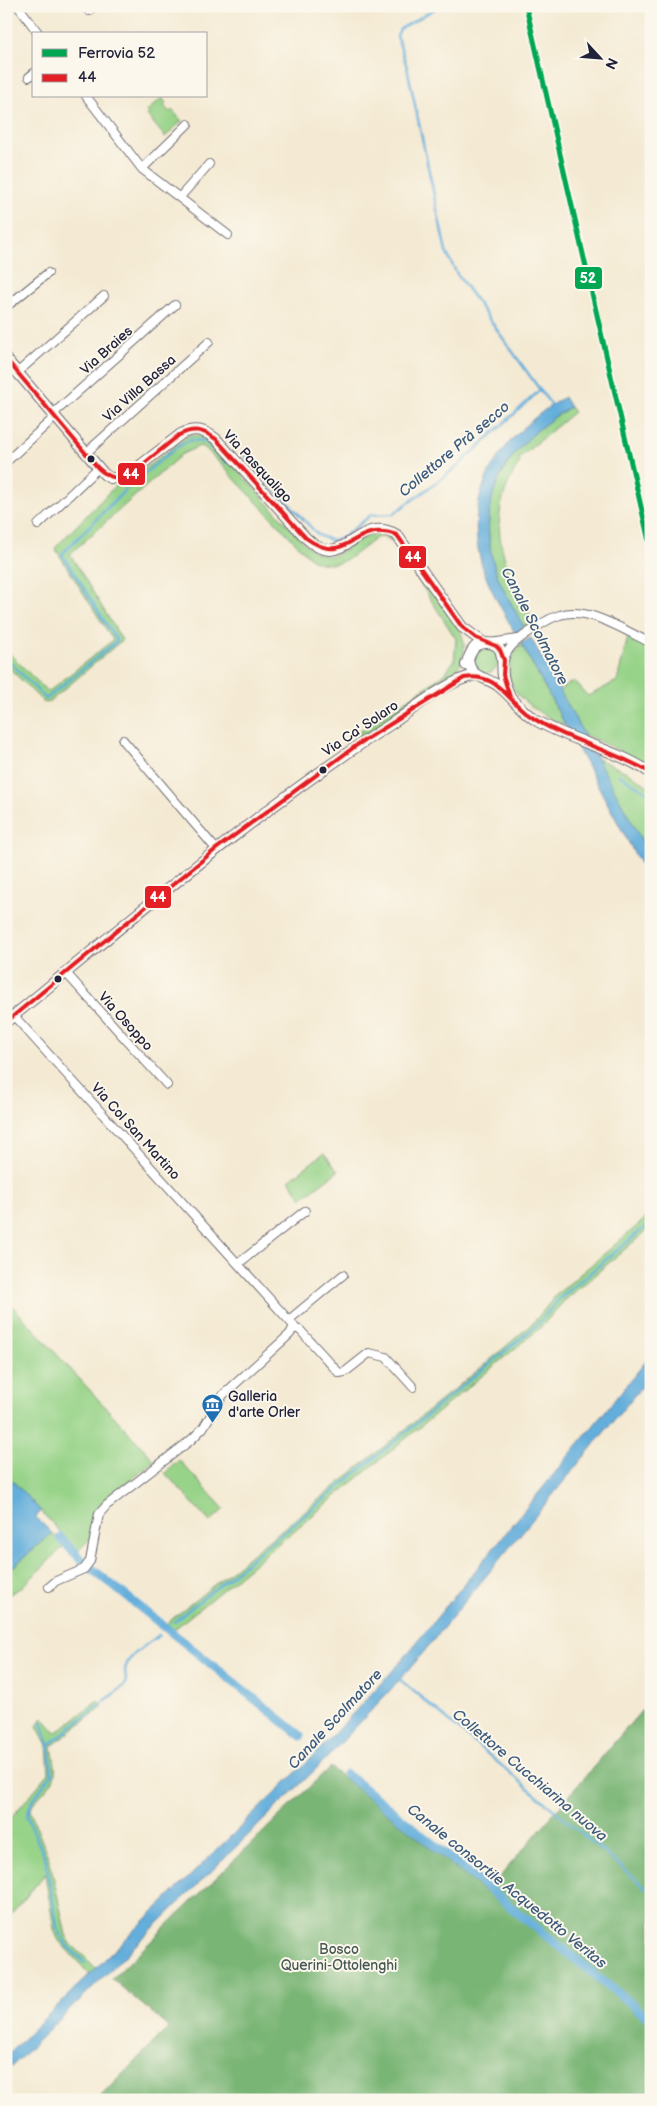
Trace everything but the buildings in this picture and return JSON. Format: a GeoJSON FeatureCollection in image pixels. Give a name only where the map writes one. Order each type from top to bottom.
{"type":"FeatureCollection","features":[{"type":"Feature","properties":{"kind":"street"},"geometry":{"type":"LineString","coordinates":[[18,6],[38,32]]}},
{"type":"Feature","properties":{"kind":"street"},"geometry":{"type":"LineString","coordinates":[[88,98],[142,169],[228,235]]}},
{"type":"Feature","properties":{"kind":"street"},"geometry":{"type":"LineString","coordinates":[[142,169],[188,124]]}},
{"type":"Feature","properties":{"kind":"street"},"geometry":{"type":"LineString","coordinates":[[180,197],[209,164]]}},
{"type":"Feature","properties":{"kind":"street"},"geometry":{"type":"LineString","coordinates":[[6,307],[48,273]]}},
{"type":"Feature","properties":{"kind":"street"},"geometry":{"type":"LineString","coordinates":[[18,372],[104,296]]}},
{"type":"Feature","properties":{"kind":"street","name":"Via Braies"},"geometry":{"type":"LineString","coordinates":[[6,462],[175,305]]}},
{"type":"Feature","properties":{"kind":"street","name":"Via Villa Bassa"},"geometry":{"type":"LineString","coordinates":[[86,453],[209,342]]}},
{"type":"Feature","properties":{"kind":"street","name":"Via Pasqualigo"},"geometry":{"type":"LineString","coordinates":[[6,359],[98,468],[110,478],[124,478],[181,434],[189,430],[203,431],[216,439],[306,538],[318,548],[337,549],[368,530],[376,528],[384,529],[397,535],[462,627],[469,656]]}},
{"type":"Feature","properties":{"kind":"street"},"geometry":{"type":"LineString","coordinates":[[38,524],[98,468]]}},
{"type":"Feature","properties":{"kind":"street","name":"Via Ca' Solaro"},"geometry":{"type":"LineString","coordinates":[[487,678],[498,673],[509,648],[551,618],[578,613],[595,618],[651,643]]}},
{"type":"Feature","properties":{"kind":"street","name":"Via Pasqualigo"},"geometry":{"type":"LineString","coordinates":[[462,627],[487,643]]}},
{"type":"Feature","properties":{"kind":"street","name":"Via Ca' Solaro"},"geometry":{"type":"LineString","coordinates":[[10,1019],[216,849],[351,750],[448,686],[460,675],[473,648],[487,643],[518,640]]}},
{"type":"Feature","properties":{"kind":"street"},"geometry":{"type":"LineString","coordinates":[[487,643],[500,650],[505,685],[510,697]]}},
{"type":"Feature","properties":{"kind":"street"},"geometry":{"type":"LineString","coordinates":[[469,656],[468,665],[476,675],[487,678],[531,717],[651,773]]}},
{"type":"Feature","properties":{"kind":"street","name":"Via Ca' Solaro"},"geometry":{"type":"LineString","coordinates":[[448,686],[476,675]]}},
{"type":"Feature","properties":{"kind":"street"},"geometry":{"type":"LineString","coordinates":[[123,740],[216,849]]}},
{"type":"Feature","properties":{"kind":"street","name":"Via Osoppo"},"geometry":{"type":"LineString","coordinates":[[66,974],[167,1086]]}},
{"type":"Feature","properties":{"kind":"street","name":"Via Col San Martino"},"geometry":{"type":"LineString","coordinates":[[10,1019],[239,1263],[290,1319],[293,1328]]}},
{"type":"Feature","properties":{"kind":"street"},"geometry":{"type":"LineString","coordinates":[[239,1263],[305,1211]]}},
{"type":"Feature","properties":{"kind":"street"},"geometry":{"type":"LineString","coordinates":[[290,1319],[343,1275]]}},
{"type":"Feature","properties":{"kind":"street"},"geometry":{"type":"LineString","coordinates":[[49,1587],[56,1581],[84,1569],[90,1561],[99,1514],[134,1483],[191,1440],[202,1428],[223,1394],[293,1328],[300,1330],[339,1373],[345,1372],[369,1354],[386,1357],[413,1387]]}},
{"type":"Feature","properties":{"kind":"green space"},"geometry":{"type":"Polygon","coordinates":[[[162,98],[166,103],[164,106],[170,112],[172,110],[182,121],[165,137],[147,115],[149,113],[147,111],[162,98]]]}},
{"type":"Feature","properties":{"kind":"green space"},"geometry":{"type":"Polygon","coordinates":[[[570,407],[574,412],[519,458],[520,462],[508,484],[502,504],[499,524],[501,544],[506,563],[534,622],[524,627],[503,589],[494,565],[489,539],[489,515],[494,493],[502,472],[515,454],[530,437],[570,407]]]}},
{"type":"Feature","properties":{"kind":"green space"},"geometry":{"type":"Polygon","coordinates":[[[189,435],[202,436],[213,443],[306,545],[316,552],[325,556],[332,556],[359,540],[375,534],[394,539],[461,632],[464,654],[453,674],[361,738],[358,733],[442,676],[454,661],[456,639],[395,544],[386,538],[379,537],[346,560],[338,563],[321,563],[311,559],[206,449],[200,446],[182,454],[70,554],[122,640],[48,703],[43,702],[6,665],[6,650],[48,692],[113,640],[55,548],[116,485],[127,482],[189,435]]]}},
{"type":"Feature","properties":{"kind":"green space"},"geometry":{"type":"Polygon","coordinates":[[[628,637],[643,643],[651,651],[651,765],[583,734],[559,690],[574,681],[588,696],[617,681],[628,637]]]}},
{"type":"Feature","properties":{"kind":"green space"},"geometry":{"type":"Polygon","coordinates":[[[521,643],[566,726],[536,710],[519,695],[513,686],[509,676],[510,658],[513,651],[518,651],[521,643]]]}},
{"type":"Feature","properties":{"kind":"green space"},"geometry":{"type":"Polygon","coordinates":[[[486,649],[491,650],[497,656],[497,666],[491,672],[486,673],[481,672],[475,666],[474,661],[475,656],[481,650],[486,649]]]}},
{"type":"Feature","properties":{"kind":"green space"},"geometry":{"type":"Polygon","coordinates":[[[596,758],[629,773],[651,788],[651,857],[596,758]]]}},
{"type":"Feature","properties":{"kind":"green space"},"geometry":{"type":"Polygon","coordinates":[[[324,1153],[338,1171],[302,1198],[289,1180],[324,1153]]]}},
{"type":"Feature","properties":{"kind":"green space"},"geometry":{"type":"Polygon","coordinates":[[[651,1214],[651,1227],[564,1301],[540,1328],[174,1630],[166,1624],[488,1362],[534,1322],[557,1294],[651,1214]]]}},
{"type":"Feature","properties":{"kind":"green space"},"geometry":{"type":"Polygon","coordinates":[[[6,1299],[155,1461],[100,1504],[92,1514],[91,1538],[78,1551],[6,1474],[6,1299]]]}},
{"type":"Feature","properties":{"kind":"green space"},"geometry":{"type":"Polygon","coordinates":[[[179,1460],[224,1509],[210,1522],[165,1473],[179,1460]]]}},
{"type":"Feature","properties":{"kind":"green space"},"geometry":{"type":"Polygon","coordinates":[[[52,1533],[63,1547],[21,1588],[6,1596],[6,1573],[52,1533]]]}},
{"type":"Feature","properties":{"kind":"green space"},"geometry":{"type":"Polygon","coordinates":[[[98,1701],[103,1706],[52,1746],[55,1774],[51,1784],[30,1811],[50,1862],[66,1935],[71,1944],[96,1968],[90,1975],[59,1941],[54,1929],[45,1874],[6,1921],[6,1824],[49,1773],[47,1745],[37,1726],[43,1718],[56,1733],[98,1701]]]}},
{"type":"Feature","properties":{"kind":"green space","name":"Bosco Querini-Ottolenghi"},"geometry":{"type":"Polygon","coordinates":[[[642,1710],[651,1718],[651,2100],[211,2100],[207,2097],[205,2100],[97,2100],[169,2027],[112,1979],[330,1767],[486,1893],[642,1710]]]}},
{"type":"Feature","properties":{"kind":"water"},"geometry":{"type":"Polygon","coordinates":[[[564,397],[570,407],[530,437],[502,472],[494,493],[489,515],[489,539],[494,565],[503,589],[524,627],[515,633],[494,595],[484,572],[477,544],[477,517],[481,493],[491,470],[504,449],[521,430],[564,397]]]}},
{"type":"Feature","properties":{"kind":"water"},"geometry":{"type":"Polygon","coordinates":[[[531,638],[651,857],[651,884],[521,643],[531,638]]]}},
{"type":"Feature","properties":{"kind":"water"},"geometry":{"type":"Polygon","coordinates":[[[651,1355],[651,1374],[638,1391],[408,1671],[325,1760],[6,2072],[6,2056],[317,1752],[399,1664],[651,1355]]]}},
{"type":"Feature","properties":{"kind":"water"},"geometry":{"type":"Polygon","coordinates":[[[6,1474],[41,1511],[36,1517],[52,1533],[6,1573],[6,1474]]]}},
{"type":"Feature","properties":{"kind":"waterway"},"geometry":{"type":"LineString","coordinates":[[440,6],[400,29],[397,36],[407,67],[446,252],[457,274],[540,390]]}},
{"type":"Feature","properties":{"kind":"waterway","name":"Collettore Prà secco"},"geometry":{"type":"LineString","coordinates":[[268,481],[318,535],[330,540],[342,538],[371,515],[393,514],[429,488],[458,466],[540,390],[552,406]]}},
{"type":"Feature","properties":{"kind":"waterway","name":"Collettore Prà secco"},"geometry":{"type":"LineString","coordinates":[[6,658],[46,699],[117,641],[62,554],[130,485],[176,448],[190,440],[205,441],[227,463]]}},
{"type":"Feature","properties":{"kind":"waterway","name":"Collettore Prà secco"},"geometry":{"type":"LineString","coordinates":[[242,452],[263,476]]}},
{"type":"Feature","properties":{"kind":"waterway"},"geometry":{"type":"LineString","coordinates":[[619,775],[651,794]]}},
{"type":"Feature","properties":{"kind":"waterway"},"geometry":{"type":"LineString","coordinates":[[174,1622],[537,1325],[560,1298],[651,1222]]}},
{"type":"Feature","properties":{"kind":"waterway","name":"Canale consortile Acquedotto Veritas"},"geometry":{"type":"LineString","coordinates":[[60,1538],[83,1561]]}},
{"type":"Feature","properties":{"kind":"waterway","name":"Canale consortile Acquedotto Veritas"},"geometry":{"type":"LineString","coordinates":[[91,1568],[301,1736]]}},
{"type":"Feature","properties":{"kind":"waterway"},"geometry":{"type":"LineString","coordinates":[[49,1745],[125,1685],[125,1668],[128,1661],[159,1635]]}},
{"type":"Feature","properties":{"kind":"waterway","name":"Collettore Cucchiarina nuova"},"geometry":{"type":"LineString","coordinates":[[398,1678],[651,1892]]}},
{"type":"Feature","properties":{"kind":"waterway"},"geometry":{"type":"LineString","coordinates":[[42,1722],[49,1745],[52,1774],[32,1801],[27,1816],[46,1861],[57,1927],[67,1946],[85,1963]]}},
{"type":"Feature","properties":{"kind":"waterway","name":"Canale consortile Acquedotto Veritas"},"geometry":{"type":"LineString","coordinates":[[346,1774],[651,2020]]}},
{"type":"Feature","properties":{"kind":"rail line","name":"52"},"geometry":{"type":"LineString","coordinates":[[526,6],[651,550]]}},
{"type":"Feature","properties":{"kind":"transit line","name":"44"},"geometry":{"type":"LineString","coordinates":[[6,359],[98,468],[109,476],[121,478],[130,475],[179,435],[194,430],[207,433],[216,439],[306,538],[320,546],[332,548],[342,546],[369,533],[382,532],[397,535],[462,627],[476,638],[496,646],[500,650],[504,660],[503,675],[510,697]]}},
{"type":"Feature","properties":{"kind":"transit line","name":"44"},"geometry":{"type":"LineString","coordinates":[[6,1022],[216,849],[357,745],[464,678],[476,677],[486,679],[502,690],[533,718],[547,726],[622,758],[651,773]]}},
{"type":"Feature","properties":{"kind":"place","name":"Galleria d'arte Orler"},"geometry":{"type":"Point","coordinates":[212,1423]}},
{"type":"Feature","properties":{"kind":"water label","name":"Canale Scolmatore"},"geometry":{"type":"Point","coordinates":[535,626]}},
{"type":"Feature","properties":{"kind":"water label","name":"Canale Scolmatore"},"geometry":{"type":"Point","coordinates":[335,1719]}}]}
